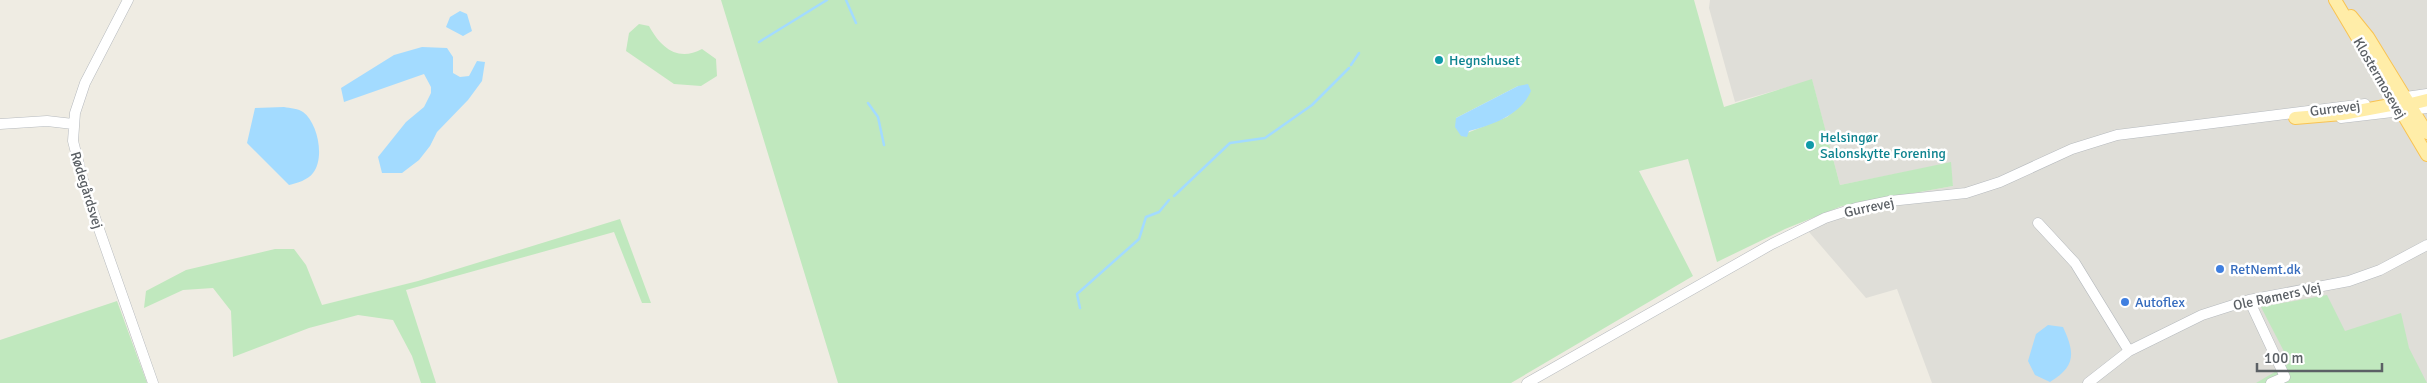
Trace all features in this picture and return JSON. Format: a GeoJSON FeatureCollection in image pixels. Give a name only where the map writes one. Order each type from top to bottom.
{"type":"FeatureCollection","features":[{"type":"Feature","properties":{"kind":"main road","name":"Klostermosevej"},"geometry":{"type":"LineString","coordinates":[[2336,0],[2350,26],[2405,105],[2427,133]]}},
{"type":"Feature","properties":{"kind":"main road","name":"Klostermosevej"},"geometry":{"type":"LineString","coordinates":[[2336,0],[2368,37],[2405,105],[2427,155]]}},
{"type":"Feature","properties":{"kind":"main road"},"geometry":{"type":"LineString","coordinates":[[2295,118],[2405,105],[2427,100]]}},
{"type":"Feature","properties":{"kind":"main road"},"geometry":{"type":"LineString","coordinates":[[2405,105],[2427,143]]}},
{"type":"Feature","properties":{"kind":"street","name":"Rødegårdsvej"},"geometry":{"type":"LineString","coordinates":[[128,0],[85,83],[73,124],[76,158],[86,192],[153,383]]}},
{"type":"Feature","properties":{"kind":"street","name":"Gurrevej"},"geometry":{"type":"LineString","coordinates":[[1527,383],[1772,244],[1825,218],[1856,208],[1890,201],[1966,193],[2000,182],[2072,150],[2117,135],[2243,119],[2405,105],[2427,94]]}},
{"type":"Feature","properties":{"kind":"street","name":"Gurrevej"},"geometry":{"type":"LineString","coordinates":[[2243,119],[2295,118]]}},
{"type":"Feature","properties":{"kind":"street"},"geometry":{"type":"LineString","coordinates":[[0,124],[47,121],[73,124]]}},
{"type":"Feature","properties":{"kind":"street"},"geometry":{"type":"LineString","coordinates":[[2038,223],[2075,263],[2129,351]]}},
{"type":"Feature","properties":{"kind":"street","name":"Ole Rømers Vej"},"geometry":{"type":"LineString","coordinates":[[2088,383],[2129,351],[2202,316],[2249,300],[2349,281],[2380,270],[2427,245]]}},
{"type":"Feature","properties":{"kind":"street"},"geometry":{"type":"LineString","coordinates":[[2249,300],[2285,377],[2271,383]]}},
{"type":"Feature","properties":{"kind":"shaded area"},"geometry":{"type":"Polygon","coordinates":[[[1710,0],[2427,0],[2427,383],[1932,383],[1897,289],[1866,298],[1809,232],[1842,206],[1953,186],[1950,163],[1840,185],[1812,80],[1735,102],[1709,8],[1710,0]]]}},
{"type":"Feature","properties":{"kind":"green space"},"geometry":{"type":"Polygon","coordinates":[[[721,0],[1694,0],[1724,107],[1812,79],[1840,185],[1951,162],[1953,186],[1842,206],[1785,229],[1717,262],[1688,159],[1639,171],[1693,276],[1511,383],[838,383],[721,0]],[[1518,86],[1456,118],[1467,133],[1507,117],[1521,105],[1518,86]]]}},
{"type":"Feature","properties":{"kind":"green space"},"geometry":{"type":"Polygon","coordinates":[[[639,24],[649,26],[659,41],[671,51],[685,54],[702,49],[716,59],[717,76],[701,86],[674,84],[626,51],[629,33],[639,24]]]}},
{"type":"Feature","properties":{"kind":"green space"},"geometry":{"type":"Polygon","coordinates":[[[620,219],[651,303],[642,303],[614,232],[406,290],[436,383],[421,383],[412,356],[393,320],[358,315],[309,328],[233,357],[231,311],[213,288],[183,290],[144,308],[146,291],[186,270],[275,249],[294,249],[306,265],[322,305],[418,281],[620,219]]]}},
{"type":"Feature","properties":{"kind":"green space"},"geometry":{"type":"Polygon","coordinates":[[[2327,295],[2345,331],[2401,313],[2409,348],[2427,383],[2256,383],[2290,363],[2261,307],[2327,295]]]}},
{"type":"Feature","properties":{"kind":"green space"},"geometry":{"type":"Polygon","coordinates":[[[117,301],[147,383],[0,383],[0,340],[117,301]]]}},
{"type":"Feature","properties":{"kind":"water"},"geometry":{"type":"Polygon","coordinates":[[[460,11],[467,14],[472,31],[463,36],[446,27],[450,17],[460,11]]]}},
{"type":"Feature","properties":{"kind":"water"},"geometry":{"type":"Polygon","coordinates":[[[422,47],[447,48],[453,57],[453,73],[460,77],[469,76],[477,61],[485,62],[482,81],[468,100],[437,132],[430,146],[419,160],[402,173],[382,173],[378,157],[406,122],[424,107],[431,93],[431,87],[424,74],[344,102],[341,88],[394,55],[422,47]]]}},
{"type":"Feature","properties":{"kind":"water"},"geometry":{"type":"Polygon","coordinates":[[[1528,84],[1531,91],[1520,107],[1513,113],[1487,126],[1469,131],[1467,137],[1461,136],[1455,127],[1456,118],[1518,86],[1528,84]]]}},
{"type":"Feature","properties":{"kind":"water"},"geometry":{"type":"Polygon","coordinates":[[[284,107],[301,111],[308,117],[316,132],[319,150],[317,167],[313,173],[299,182],[289,185],[247,143],[255,108],[284,107]]]}},
{"type":"Feature","properties":{"kind":"water"},"geometry":{"type":"Polygon","coordinates":[[[2048,325],[2063,327],[2071,352],[2069,364],[2065,370],[2050,382],[2035,375],[2028,361],[2036,334],[2048,325]]]}},
{"type":"Feature","properties":{"kind":"waterway"},"geometry":{"type":"LineString","coordinates":[[759,42],[827,0]]}},
{"type":"Feature","properties":{"kind":"waterway"},"geometry":{"type":"LineString","coordinates":[[846,0],[856,23]]}},
{"type":"Feature","properties":{"kind":"waterway"},"geometry":{"type":"LineString","coordinates":[[1351,65],[1359,53]]}},
{"type":"Feature","properties":{"kind":"waterway"},"geometry":{"type":"LineString","coordinates":[[1174,196],[1230,143],[1265,138],[1312,105],[1349,68]]}},
{"type":"Feature","properties":{"kind":"waterway"},"geometry":{"type":"LineString","coordinates":[[868,103],[878,117],[884,145]]}},
{"type":"Feature","properties":{"kind":"waterway"},"geometry":{"type":"LineString","coordinates":[[1080,308],[1077,294],[1139,239],[1146,217],[1159,212],[1169,200]]}},
{"type":"Feature","properties":{"kind":"place","name":"Hegnshuset"},"geometry":{"type":"Point","coordinates":[1439,60]}},
{"type":"Feature","properties":{"kind":"place","name":"Helsingør Salonskytte Forening"},"geometry":{"type":"Point","coordinates":[1810,145]}},
{"type":"Feature","properties":{"kind":"place","name":"RetNemt.dk"},"geometry":{"type":"Point","coordinates":[2220,269]}},
{"type":"Feature","properties":{"kind":"place","name":"Autoflex"},"geometry":{"type":"Point","coordinates":[2125,302]}}]}
